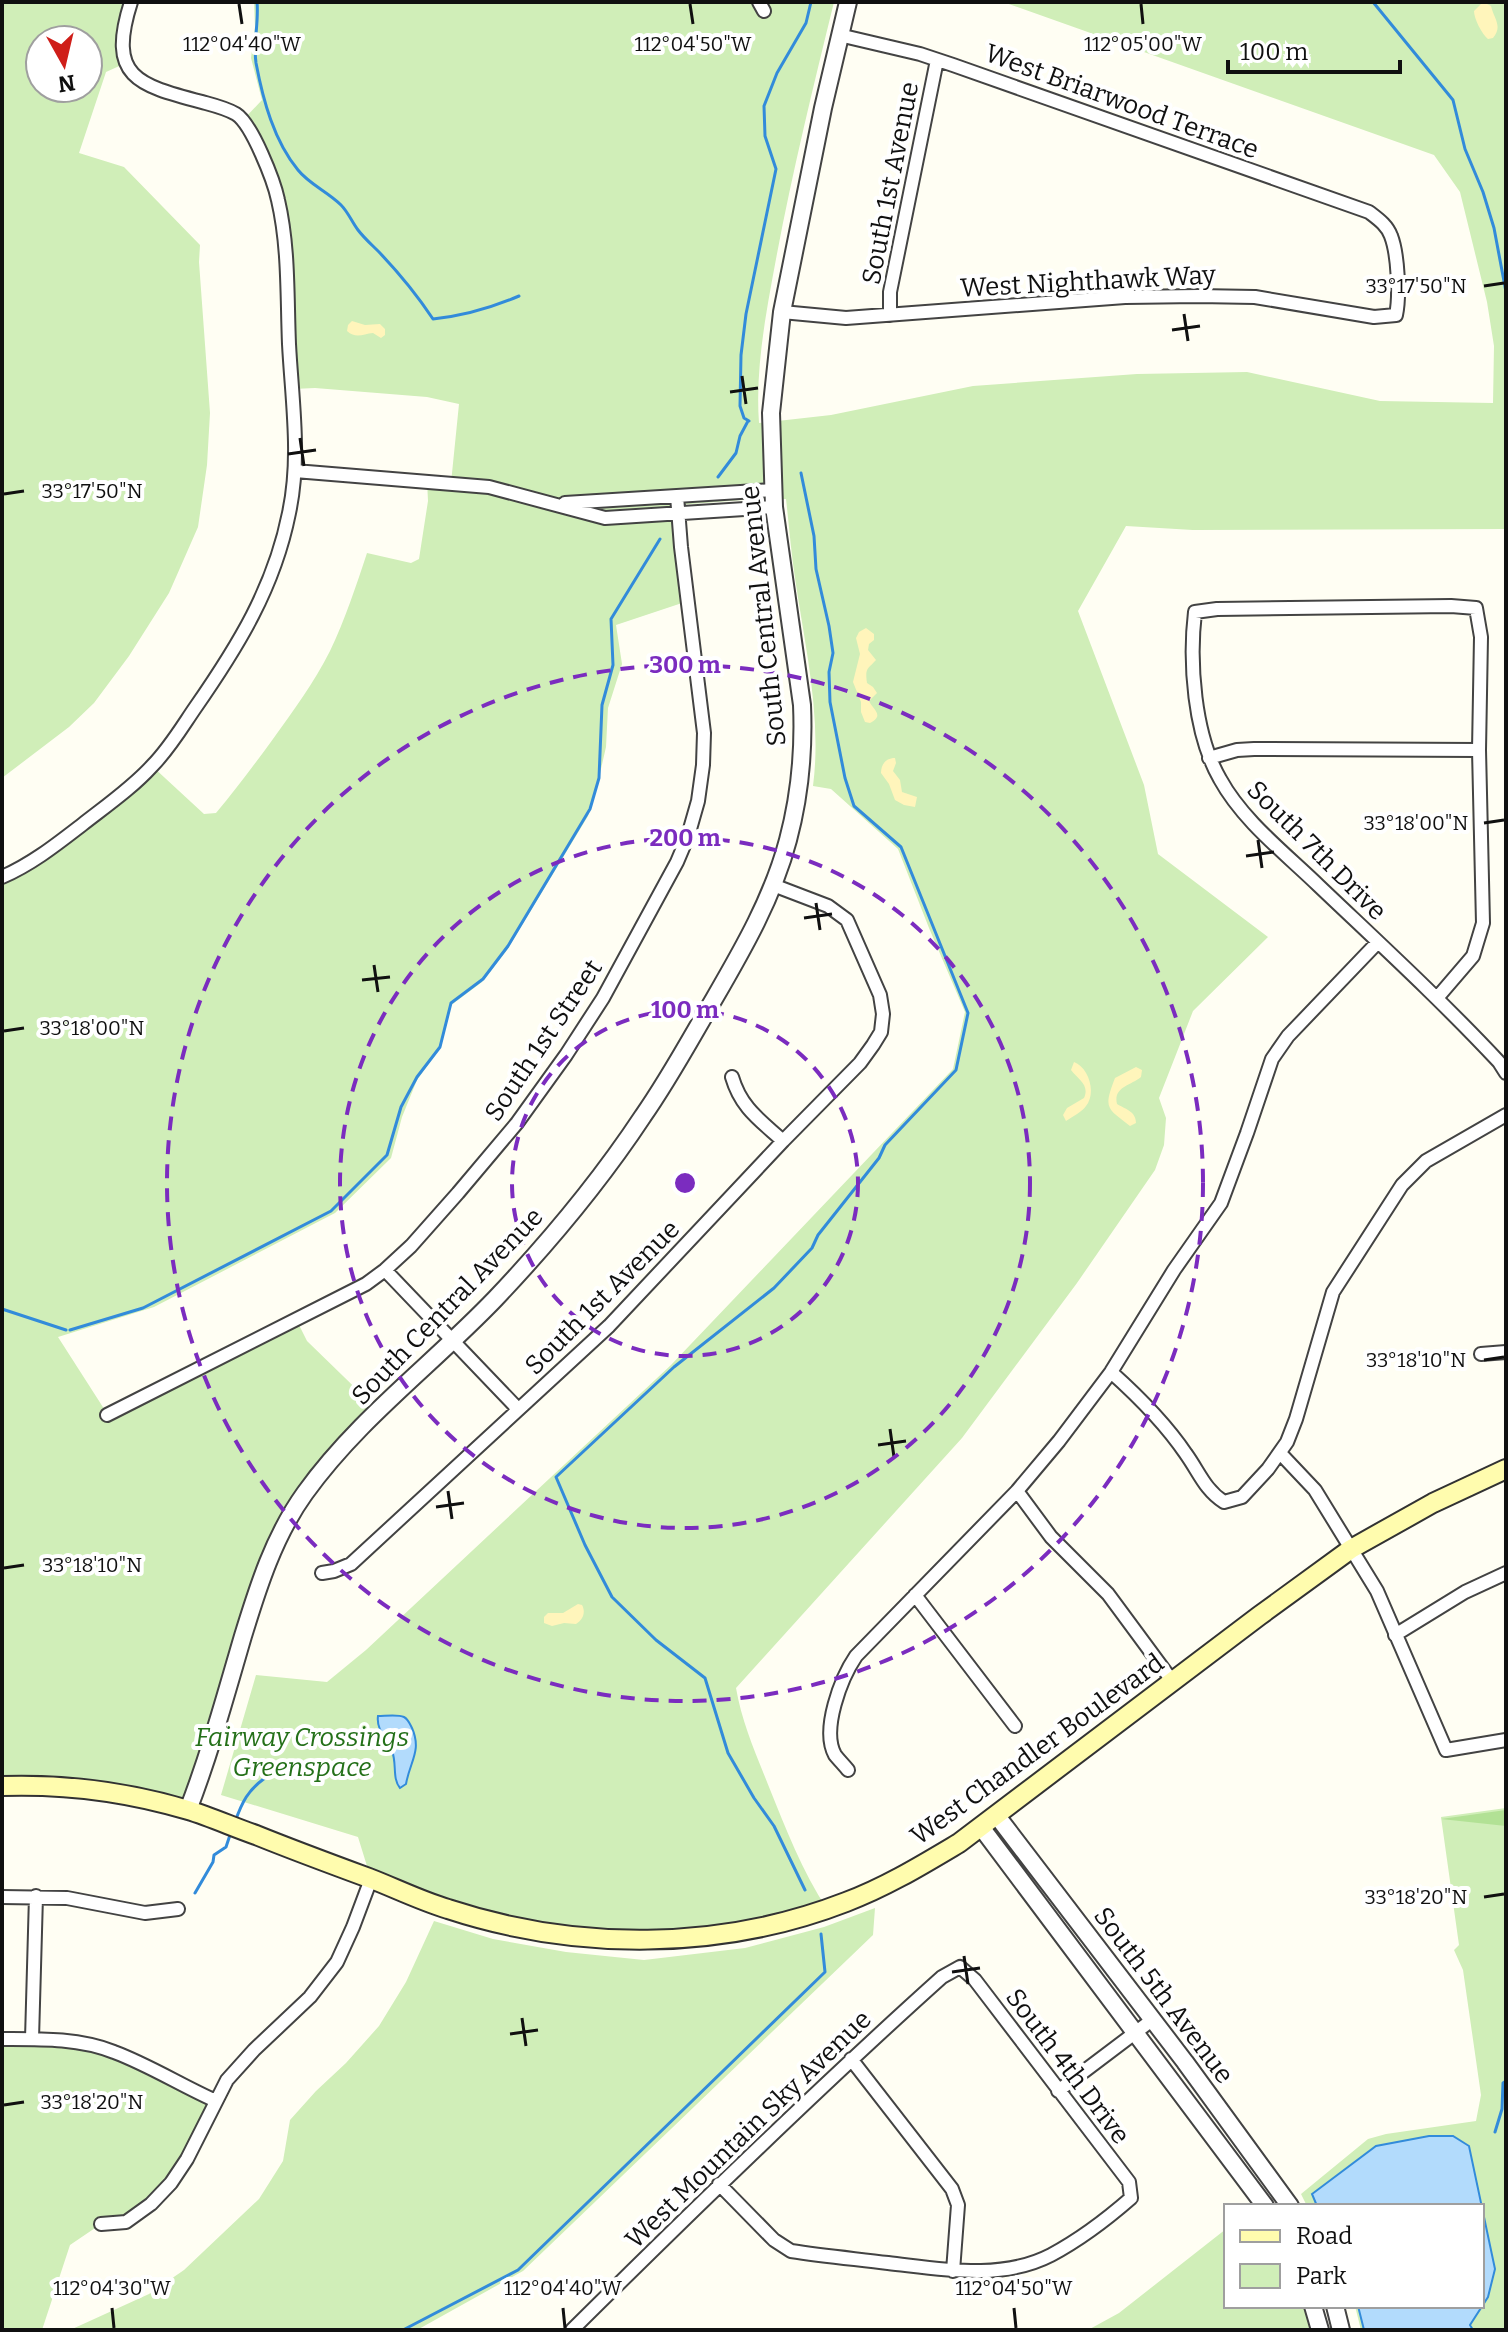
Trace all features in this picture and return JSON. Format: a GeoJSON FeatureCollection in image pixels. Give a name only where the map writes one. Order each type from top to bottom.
{"type":"FeatureCollection","features":[{"type":"Feature","properties":{"kind":"main road","name":"West Chandler Boulevard"},"geometry":{"type":"LineString","coordinates":[[2,1786],[86,1789],[142,1798],[188,1810],[446,1909],[497,1923],[570,1937],[652,1940],[737,1932],[850,1901],[909,1873],[959,1843],[1351,1549],[1433,1503],[1506,1469]]}},
{"type":"Feature","properties":{"kind":"street"},"geometry":{"type":"LineString","coordinates":[[2,877],[23,868],[58,844],[131,786],[163,753],[223,668],[260,604],[286,525],[295,471],[285,238],[277,195],[250,130],[235,113],[160,91],[145,85],[134,75],[121,46],[123,25],[131,2]]}},
{"type":"Feature","properties":{"kind":"street","name":"South Central Avenue"},"geometry":{"type":"LineString","coordinates":[[188,1810],[257,1592],[288,1521],[303,1495],[352,1436],[454,1341],[569,1216],[643,1116],[729,973],[773,885],[796,806],[803,735],[802,705],[773,498],[770,422],[782,312],[805,191],[848,2]]}},
{"type":"Feature","properties":{"kind":"street","name":"West Briarwood Terrace"},"geometry":{"type":"LineString","coordinates":[[839,35],[937,60],[1369,212],[1384,223],[1391,236],[1399,300],[1396,315]]}},
{"type":"Feature","properties":{"kind":"street","name":"South 1st Avenue"},"geometry":{"type":"LineString","coordinates":[[890,315],[890,292],[937,60]]}},
{"type":"Feature","properties":{"kind":"street","name":"West Nighthawk Way"},"geometry":{"type":"LineString","coordinates":[[782,312],[829,318],[1125,297],[1198,296],[1255,297],[1374,317],[1396,315]]}},
{"type":"Feature","properties":{"kind":"street"},"geometry":{"type":"LineString","coordinates":[[295,471],[489,487],[605,518],[679,513],[773,498]]}},
{"type":"Feature","properties":{"kind":"street"},"geometry":{"type":"LineString","coordinates":[[554,503],[677,496],[773,498]]}},
{"type":"Feature","properties":{"kind":"street","name":"South 1st Street"},"geometry":{"type":"LineString","coordinates":[[107,1415],[366,1284],[385,1270],[411,1246],[517,1123],[603,998],[677,862],[698,801],[704,733],[677,496]]}},
{"type":"Feature","properties":{"kind":"street","name":"South 7th Drive"},"geometry":{"type":"LineString","coordinates":[[1479,750],[1481,637],[1476,608],[1217,609],[1195,612],[1193,661],[1198,707],[1209,758],[1236,806],[1437,998],[1506,1073]]}},
{"type":"Feature","properties":{"kind":"street"},"geometry":{"type":"LineString","coordinates":[[1209,758],[1254,749],[1479,750],[1483,923],[1473,956],[1437,998]]}},
{"type":"Feature","properties":{"kind":"street","name":"South 1st Avenue"},"geometry":{"type":"LineString","coordinates":[[322,1573],[351,1564],[609,1326],[867,1054],[881,1032],[883,1014],[880,995],[847,920],[828,906],[773,885]]}},
{"type":"Feature","properties":{"kind":"street"},"geometry":{"type":"LineString","coordinates":[[848,1770],[834,1753],[831,1732],[839,1689],[847,1670],[856,1656],[1017,1491],[1111,1372],[1174,1270],[1221,1203],[1272,1059],[1288,1036],[1378,942]]}},
{"type":"Feature","properties":{"kind":"street"},"geometry":{"type":"LineString","coordinates":[[732,1077],[737,1095],[746,1108],[783,1141]]}},
{"type":"Feature","properties":{"kind":"street"},"geometry":{"type":"LineString","coordinates":[[1111,1372],[1143,1401],[1186,1453],[1211,1494],[1224,1502],[1242,1497],[1280,1453],[1296,1419],[1333,1292],[1392,1200],[1411,1173],[1426,1161],[1506,1115]]}},
{"type":"Feature","properties":{"kind":"street"},"geometry":{"type":"LineString","coordinates":[[385,1270],[518,1409]]}},
{"type":"Feature","properties":{"kind":"street"},"geometry":{"type":"LineString","coordinates":[[1481,1354],[1506,1352]]}},
{"type":"Feature","properties":{"kind":"street"},"geometry":{"type":"LineString","coordinates":[[1280,1453],[1315,1490],[1377,1591],[1446,1750],[1506,1740]]}},
{"type":"Feature","properties":{"kind":"street"},"geometry":{"type":"LineString","coordinates":[[1017,1491],[1051,1537],[1108,1594],[1173,1682]]}},
{"type":"Feature","properties":{"kind":"street"},"geometry":{"type":"LineString","coordinates":[[1395,1635],[1465,1592],[1506,1573]]}},
{"type":"Feature","properties":{"kind":"street"},"geometry":{"type":"LineString","coordinates":[[915,1595],[1015,1726]]}},
{"type":"Feature","properties":{"kind":"street","name":"South 5th Avenue"},"geometry":{"type":"LineString","coordinates":[[997,1816],[1289,2204]]}},
{"type":"Feature","properties":{"kind":"street","name":"South 5th Avenue"},"geometry":{"type":"LineString","coordinates":[[981,1827],[1263,2204]]}},
{"type":"Feature","properties":{"kind":"street"},"geometry":{"type":"LineString","coordinates":[[101,2224],[126,2222],[161,2194],[187,2159],[227,2080],[323,1982],[345,1946],[371,1879]]}},
{"type":"Feature","properties":{"kind":"street"},"geometry":{"type":"LineString","coordinates":[[32,2039],[36,1896]]}},
{"type":"Feature","properties":{"kind":"street"},"geometry":{"type":"LineString","coordinates":[[2,1897],[67,1898],[145,1913],[178,1909]]}},
{"type":"Feature","properties":{"kind":"street","name":"West Mountain Sky Avenue"},"geometry":{"type":"LineString","coordinates":[[572,2330],[851,2059],[942,1977],[960,1967]]}},
{"type":"Feature","properties":{"kind":"street","name":"South 4th Drive"},"geometry":{"type":"LineString","coordinates":[[953,2271],[998,2270],[1049,2256],[1131,2198],[1129,2182],[975,1980],[960,1967]]}},
{"type":"Feature","properties":{"kind":"street"},"geometry":{"type":"LineString","coordinates":[[1058,2091],[1152,2020]]}},
{"type":"Feature","properties":{"kind":"street"},"geometry":{"type":"LineString","coordinates":[[2,2039],[84,2043],[113,2051],[216,2101]]}},
{"type":"Feature","properties":{"kind":"street"},"geometry":{"type":"LineString","coordinates":[[719,2184],[774,2240],[791,2251],[953,2271],[958,2205],[952,2189],[851,2059]]}},
{"type":"Feature","properties":{"kind":"street"},"geometry":{"type":"LineString","coordinates":[[1314,2308],[1320,2330]]}},
{"type":"Feature","properties":{"kind":"street"},"geometry":{"type":"LineString","coordinates":[[1336,2308],[1341,2330]]}},
{"type":"Feature","properties":{"kind":"green space"},"geometry":{"type":"Polygon","coordinates":[[[2,2],[131,2],[126,63],[106,72],[104,78],[104,24],[24,24],[24,104],[95,104],[79,153],[124,167],[200,245],[210,413],[207,465],[198,527],[169,593],[129,656],[94,703],[69,727],[2,778],[2,2]]]}},
{"type":"Feature","properties":{"kind":"green space","name":"Fairway Crossings Greenspace"},"geometry":{"type":"Polygon","coordinates":[[[254,2],[834,2],[782,227],[760,362],[759,423],[831,415],[973,386],[1137,374],[1247,372],[1380,401],[1493,403],[1494,346],[1487,302],[1460,192],[1434,155],[1003,2],[1506,2],[1506,529],[1193,530],[1126,526],[1078,611],[1144,785],[1158,854],[1268,937],[1193,1011],[1159,1098],[1166,1118],[1164,1145],[1155,1170],[1077,1283],[962,1438],[736,1688],[750,1738],[782,1818],[802,1865],[827,1909],[737,1932],[570,1937],[371,1879],[358,1837],[221,1795],[256,1675],[327,1682],[366,1650],[671,1365],[953,1069],[965,1012],[898,849],[831,789],[813,786],[814,708],[786,499],[678,505],[688,601],[616,625],[622,664],[608,708],[606,747],[588,816],[507,950],[482,982],[450,1006],[440,1048],[417,1080],[402,1117],[391,1158],[335,1213],[154,1307],[58,1337],[108,1415],[296,1319],[307,1341],[378,1410],[288,1521],[188,1810],[2,1786],[2,877],[152,766],[204,814],[216,813],[273,739],[317,674],[341,627],[367,553],[411,563],[419,559],[428,501],[427,481],[451,483],[459,404],[427,397],[293,389],[283,226],[243,120],[262,100],[251,58],[254,2]]]}},
{"type":"Feature","properties":{"kind":"green space"},"geometry":{"type":"Polygon","coordinates":[[[1506,1808],[1506,2330],[1361,2330],[1356,2308],[1484,2308],[1484,2204],[1306,2204],[1301,2194],[1368,2139],[1476,2121],[1481,2095],[1463,1970],[1454,1950],[1459,1945],[1441,1817],[1506,1808]]]}},
{"type":"Feature","properties":{"kind":"green space"},"geometry":{"type":"Polygon","coordinates":[[[1506,1810],[1506,1826],[1441,1819],[1506,1810]]]}},
{"type":"Feature","properties":{"kind":"green space"},"geometry":{"type":"Polygon","coordinates":[[[875,1908],[873,1935],[523,2271],[417,2330],[70,2330],[149,2294],[184,2270],[259,2199],[283,2161],[290,2120],[379,2026],[406,1982],[434,1921],[493,1939],[566,1952],[644,1960],[745,1948],[824,1927],[875,1908]]]}},
{"type":"Feature","properties":{"kind":"green space"},"geometry":{"type":"Polygon","coordinates":[[[2,2039],[84,2043],[216,2101],[187,2159],[126,2222],[101,2224],[70,2245],[42,2330],[2,2330],[2,2039]]]}},
{"type":"Feature","properties":{"kind":"green space"},"geometry":{"type":"Polygon","coordinates":[[[1224,2231],[1224,2308],[1306,2308],[1313,2330],[1088,2330],[1119,2313],[1224,2231]]]}},
{"type":"Feature","properties":{"kind":"sand"},"geometry":{"type":"Polygon","coordinates":[[[1481,4],[1491,6],[1496,19],[1498,26],[1493,38],[1486,37],[1475,18],[1474,11],[1481,4]]]}},
{"type":"Feature","properties":{"kind":"sand"},"geometry":{"type":"Polygon","coordinates":[[[352,321],[365,325],[380,324],[385,329],[385,335],[381,338],[373,333],[353,335],[347,331],[352,321]]]}},
{"type":"Feature","properties":{"kind":"sand"},"geometry":{"type":"Polygon","coordinates":[[[866,628],[874,634],[868,650],[876,660],[866,674],[867,683],[877,693],[869,701],[877,712],[877,717],[870,723],[865,722],[853,682],[860,654],[856,638],[866,628]]]}},
{"type":"Feature","properties":{"kind":"sand"},"geometry":{"type":"Polygon","coordinates":[[[895,758],[893,771],[900,780],[902,792],[917,797],[915,807],[895,800],[881,773],[885,762],[895,758]]]}},
{"type":"Feature","properties":{"kind":"sand"},"geometry":{"type":"Polygon","coordinates":[[[1074,1062],[1087,1074],[1091,1094],[1084,1108],[1066,1121],[1063,1115],[1067,1108],[1084,1098],[1085,1093],[1082,1082],[1071,1070],[1074,1062]]]}},
{"type":"Feature","properties":{"kind":"sand"},"geometry":{"type":"Polygon","coordinates":[[[1136,1067],[1142,1070],[1141,1077],[1120,1090],[1116,1098],[1117,1104],[1134,1116],[1136,1123],[1130,1126],[1112,1111],[1108,1102],[1115,1078],[1136,1067]]]}},
{"type":"Feature","properties":{"kind":"sand"},"geometry":{"type":"Polygon","coordinates":[[[578,1604],[582,1605],[584,1613],[576,1624],[552,1626],[544,1623],[548,1613],[563,1613],[578,1604]]]}},
{"type":"Feature","properties":{"kind":"water"},"geometry":{"type":"Polygon","coordinates":[[[378,1716],[404,1717],[415,1736],[414,1756],[406,1784],[400,1788],[393,1756],[380,1730],[378,1716]]]}},
{"type":"Feature","properties":{"kind":"water"},"geometry":{"type":"Polygon","coordinates":[[[1429,2136],[1453,2136],[1469,2146],[1482,2204],[1316,2204],[1312,2194],[1376,2146],[1429,2136]]]}},
{"type":"Feature","properties":{"kind":"water"},"geometry":{"type":"Polygon","coordinates":[[[1484,2217],[1495,2269],[1484,2303],[1484,2217]]]}},
{"type":"Feature","properties":{"kind":"water"},"geometry":{"type":"Polygon","coordinates":[[[1358,2308],[1481,2308],[1470,2325],[1473,2330],[1364,2330],[1358,2308]]]}},
{"type":"Feature","properties":{"kind":"waterway"},"geometry":{"type":"LineString","coordinates":[[257,2],[255,55],[262,91],[276,133],[298,170],[341,205],[360,233],[401,276],[433,319],[477,311],[519,296]]}},
{"type":"Feature","properties":{"kind":"waterway"},"geometry":{"type":"LineString","coordinates":[[749,421],[744,418],[740,406],[741,355],[746,314],[776,169],[765,136],[764,106],[777,73],[806,23],[811,2]]}},
{"type":"Feature","properties":{"kind":"waterway"},"geometry":{"type":"LineString","coordinates":[[1373,2],[1453,100],[1465,149],[1494,228],[1506,292]]}},
{"type":"Feature","properties":{"kind":"waterway"},"geometry":{"type":"LineString","coordinates":[[718,477],[736,453],[748,421]]}},
{"type":"Feature","properties":{"kind":"waterway"},"geometry":{"type":"LineString","coordinates":[[801,473],[833,653],[829,672],[830,702],[845,778],[854,806],[901,847],[968,1013],[956,1070],[885,1145],[879,1158],[818,1235],[812,1248],[774,1288],[674,1367],[556,1477],[585,1545],[612,1597],[656,1640],[705,1678],[728,1753],[774,1826],[805,1890]]}},
{"type":"Feature","properties":{"kind":"waterway"},"geometry":{"type":"LineString","coordinates":[[70,1330],[143,1308],[331,1211],[387,1155],[401,1107],[417,1077],[440,1047],[451,1003],[483,979],[508,946],[590,809],[599,778],[602,705],[613,665],[611,619],[660,539]]}},
{"type":"Feature","properties":{"kind":"waterway"},"geometry":{"type":"LineString","coordinates":[[2,1309],[66,1330]]}},
{"type":"Feature","properties":{"kind":"waterway"},"geometry":{"type":"LineString","coordinates":[[235,1822],[246,1797],[265,1778]]}},
{"type":"Feature","properties":{"kind":"waterway"},"geometry":{"type":"LineString","coordinates":[[195,1893],[214,1855],[226,1847],[231,1832]]}},
{"type":"Feature","properties":{"kind":"waterway"},"geometry":{"type":"LineString","coordinates":[[403,2330],[518,2270],[825,1972],[821,1934]]}},
{"type":"Feature","properties":{"kind":"waterway"},"geometry":{"type":"LineString","coordinates":[[1495,2132],[1502,2109],[1503,2083],[1506,2081]]}}]}
